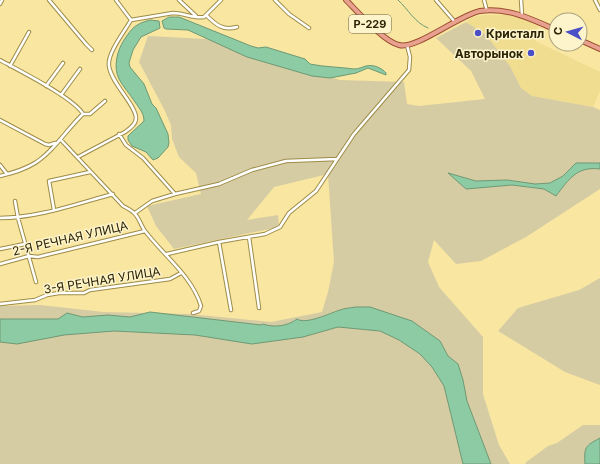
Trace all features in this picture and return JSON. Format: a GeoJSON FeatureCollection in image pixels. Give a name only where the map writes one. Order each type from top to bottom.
{"type":"FeatureCollection","features":[{"type":"Feature","properties":{"kind":"main road","name":"Р-229"},"geometry":{"type":"LineString","coordinates":[[346,0],[372,26],[401,46],[420,40],[474,13],[487,11],[504,11],[522,15],[548,26]]}},
{"type":"Feature","properties":{"kind":"main road"},"geometry":{"type":"LineString","coordinates":[[588,44],[600,49]]}},
{"type":"Feature","properties":{"kind":"street"},"geometry":{"type":"LineString","coordinates":[[0,4],[2,0]]}},
{"type":"Feature","properties":{"kind":"street"},"geometry":{"type":"LineString","coordinates":[[49,0],[92,50]]}},
{"type":"Feature","properties":{"kind":"street"},"geometry":{"type":"LineString","coordinates":[[116,0],[131,20]]}},
{"type":"Feature","properties":{"kind":"street"},"geometry":{"type":"LineString","coordinates":[[179,0],[197,18]]}},
{"type":"Feature","properties":{"kind":"street"},"geometry":{"type":"LineString","coordinates":[[78,157],[131,128],[135,122],[136,117],[130,104],[112,77],[108,65],[112,52],[131,20],[173,13],[180,13],[197,18],[204,17],[221,0]]}},
{"type":"Feature","properties":{"kind":"street"},"geometry":{"type":"LineString","coordinates":[[275,0],[289,14],[309,28]]}},
{"type":"Feature","properties":{"kind":"street"},"geometry":{"type":"LineString","coordinates":[[436,0],[455,22]]}},
{"type":"Feature","properties":{"kind":"street"},"geometry":{"type":"LineString","coordinates":[[484,0],[487,11]]}},
{"type":"Feature","properties":{"kind":"street"},"geometry":{"type":"LineString","coordinates":[[521,0],[522,15]]}},
{"type":"Feature","properties":{"kind":"street"},"geometry":{"type":"LineString","coordinates":[[595,0],[600,10]]}},
{"type":"Feature","properties":{"kind":"street"},"geometry":{"type":"LineString","coordinates":[[206,15],[222,28],[231,29],[237,27]]}},
{"type":"Feature","properties":{"kind":"street"},"geometry":{"type":"LineString","coordinates":[[10,66],[29,32]]}},
{"type":"Feature","properties":{"kind":"street"},"geometry":{"type":"LineString","coordinates":[[167,254],[219,242],[265,234],[280,227],[289,213],[316,191],[354,134],[409,70],[410,57],[406,45]]}},
{"type":"Feature","properties":{"kind":"street"},"geometry":{"type":"LineString","coordinates":[[0,60],[61,95],[80,109],[83,114]]}},
{"type":"Feature","properties":{"kind":"street"},"geometry":{"type":"LineString","coordinates":[[46,86],[63,63]]}},
{"type":"Feature","properties":{"kind":"street"},"geometry":{"type":"LineString","coordinates":[[61,95],[80,69]]}},
{"type":"Feature","properties":{"kind":"street"},"geometry":{"type":"LineString","coordinates":[[0,176],[23,169],[36,162],[60,140],[70,126],[83,114],[90,114],[105,101]]}},
{"type":"Feature","properties":{"kind":"street"},"geometry":{"type":"LineString","coordinates":[[0,120],[45,144],[49,145],[56,143]]}},
{"type":"Feature","properties":{"kind":"street"},"geometry":{"type":"LineString","coordinates":[[119,134],[126,145],[142,158],[176,194]]}},
{"type":"Feature","properties":{"kind":"street"},"geometry":{"type":"LineString","coordinates":[[60,140],[78,157],[90,172],[123,206],[135,213],[145,231],[167,254],[195,292],[201,306],[199,311],[193,313]]}},
{"type":"Feature","properties":{"kind":"street"},"geometry":{"type":"LineString","coordinates":[[135,213],[152,201],[219,184],[252,170],[286,161],[337,159]]}},
{"type":"Feature","properties":{"kind":"street"},"geometry":{"type":"LineString","coordinates":[[0,165],[7,174]]}},
{"type":"Feature","properties":{"kind":"street"},"geometry":{"type":"LineString","coordinates":[[54,210],[49,181],[90,172]]}},
{"type":"Feature","properties":{"kind":"street"},"geometry":{"type":"LineString","coordinates":[[0,218],[18,218],[112,194]]}},
{"type":"Feature","properties":{"kind":"street"},"geometry":{"type":"LineString","coordinates":[[15,201],[18,218],[36,282]]}},
{"type":"Feature","properties":{"kind":"street","name":"2-Я РЕЧНАЯ УЛИЦА"},"geometry":{"type":"LineString","coordinates":[[0,264],[29,256],[38,257],[145,231]]}},
{"type":"Feature","properties":{"kind":"street"},"geometry":{"type":"LineString","coordinates":[[250,237],[259,308]]}},
{"type":"Feature","properties":{"kind":"street"},"geometry":{"type":"LineString","coordinates":[[219,242],[231,310]]}},
{"type":"Feature","properties":{"kind":"street"},"geometry":{"type":"LineString","coordinates":[[0,249],[25,244]]}},
{"type":"Feature","properties":{"kind":"street","name":"3-Я РЕЧНАЯ УЛИЦА"},"geometry":{"type":"LineString","coordinates":[[0,304],[35,300],[47,295],[59,293],[84,293],[90,290],[170,279],[181,273]]}},
{"type":"Feature","properties":{"kind":"shaded area","name":"Авторынок"},"geometry":{"type":"Polygon","coordinates":[[[484,15],[507,15],[517,17],[538,26],[535,41],[548,47],[548,52],[558,52],[600,72],[600,91],[593,107],[532,96],[521,88],[510,66],[485,34],[466,22],[473,17],[484,15]]]}},
{"type":"Feature","properties":{"kind":"shaded area"},"geometry":{"type":"Polygon","coordinates":[[[169,17],[179,17],[251,46],[258,48],[266,47],[305,59],[310,64],[354,69],[372,66],[382,70],[386,73],[386,75],[368,68],[356,73],[330,78],[312,76],[247,57],[188,30],[166,29],[164,28],[162,21],[169,17]]]}},
{"type":"Feature","properties":{"kind":"shaded area"},"geometry":{"type":"Polygon","coordinates":[[[150,20],[159,21],[160,28],[141,37],[133,50],[129,63],[130,67],[144,84],[152,104],[156,108],[168,134],[168,147],[158,158],[153,160],[146,152],[132,146],[128,140],[128,136],[144,121],[144,118],[140,109],[122,85],[116,69],[119,49],[129,32],[137,25],[150,20]]]}},
{"type":"Feature","properties":{"kind":"shaded area"},"geometry":{"type":"Polygon","coordinates":[[[466,22],[485,34],[510,66],[521,88],[532,96],[593,107],[600,110],[600,189],[526,237],[481,261],[456,264],[434,240],[428,262],[439,287],[483,337],[483,394],[499,445],[510,464],[0,464],[0,306],[40,305],[104,312],[189,314],[271,322],[322,312],[334,262],[328,174],[274,187],[247,220],[278,215],[279,227],[174,249],[156,226],[147,206],[201,194],[196,173],[179,157],[172,139],[171,125],[139,62],[148,36],[206,39],[340,80],[404,82],[407,104],[419,106],[485,99],[471,71],[436,38],[466,22]]]}},
{"type":"Feature","properties":{"kind":"shaded area"},"geometry":{"type":"Polygon","coordinates":[[[576,163],[600,163],[600,169],[585,170],[574,175],[556,196],[544,189],[512,185],[466,189],[448,173],[476,181],[507,180],[535,184],[550,183],[563,176],[576,163]]]}},
{"type":"Feature","properties":{"kind":"shaded area"},"geometry":{"type":"Polygon","coordinates":[[[600,278],[600,385],[565,372],[498,331],[518,308],[579,290],[600,278]]]}},
{"type":"Feature","properties":{"kind":"shaded area"},"geometry":{"type":"Polygon","coordinates":[[[370,307],[412,321],[440,341],[448,356],[458,364],[467,401],[491,464],[463,464],[444,386],[432,367],[420,354],[399,340],[380,331],[338,327],[303,337],[252,344],[195,335],[114,331],[64,335],[17,344],[0,342],[0,319],[58,319],[67,313],[83,317],[108,315],[130,317],[150,312],[276,326],[285,325],[297,319],[306,321],[312,320],[342,309],[370,307]]]}},
{"type":"Feature","properties":{"kind":"shaded area"},"geometry":{"type":"Polygon","coordinates":[[[583,425],[600,425],[600,464],[525,463],[548,446],[557,443],[583,425]]]}},
{"type":"Feature","properties":{"kind":"shaded area"},"geometry":{"type":"Polygon","coordinates":[[[600,438],[600,464],[585,464],[586,448],[588,445],[600,438]]]}},
{"type":"Feature","properties":{"kind":"waterway"},"geometry":{"type":"LineString","coordinates":[[398,0],[419,23],[428,28]]}},
{"type":"Feature","properties":{"kind":"place","name":"Кристалл"},"geometry":{"type":"Point","coordinates":[478,33]}},
{"type":"Feature","properties":{"kind":"place","name":"Авторынок"},"geometry":{"type":"Point","coordinates":[531,53]}}]}
